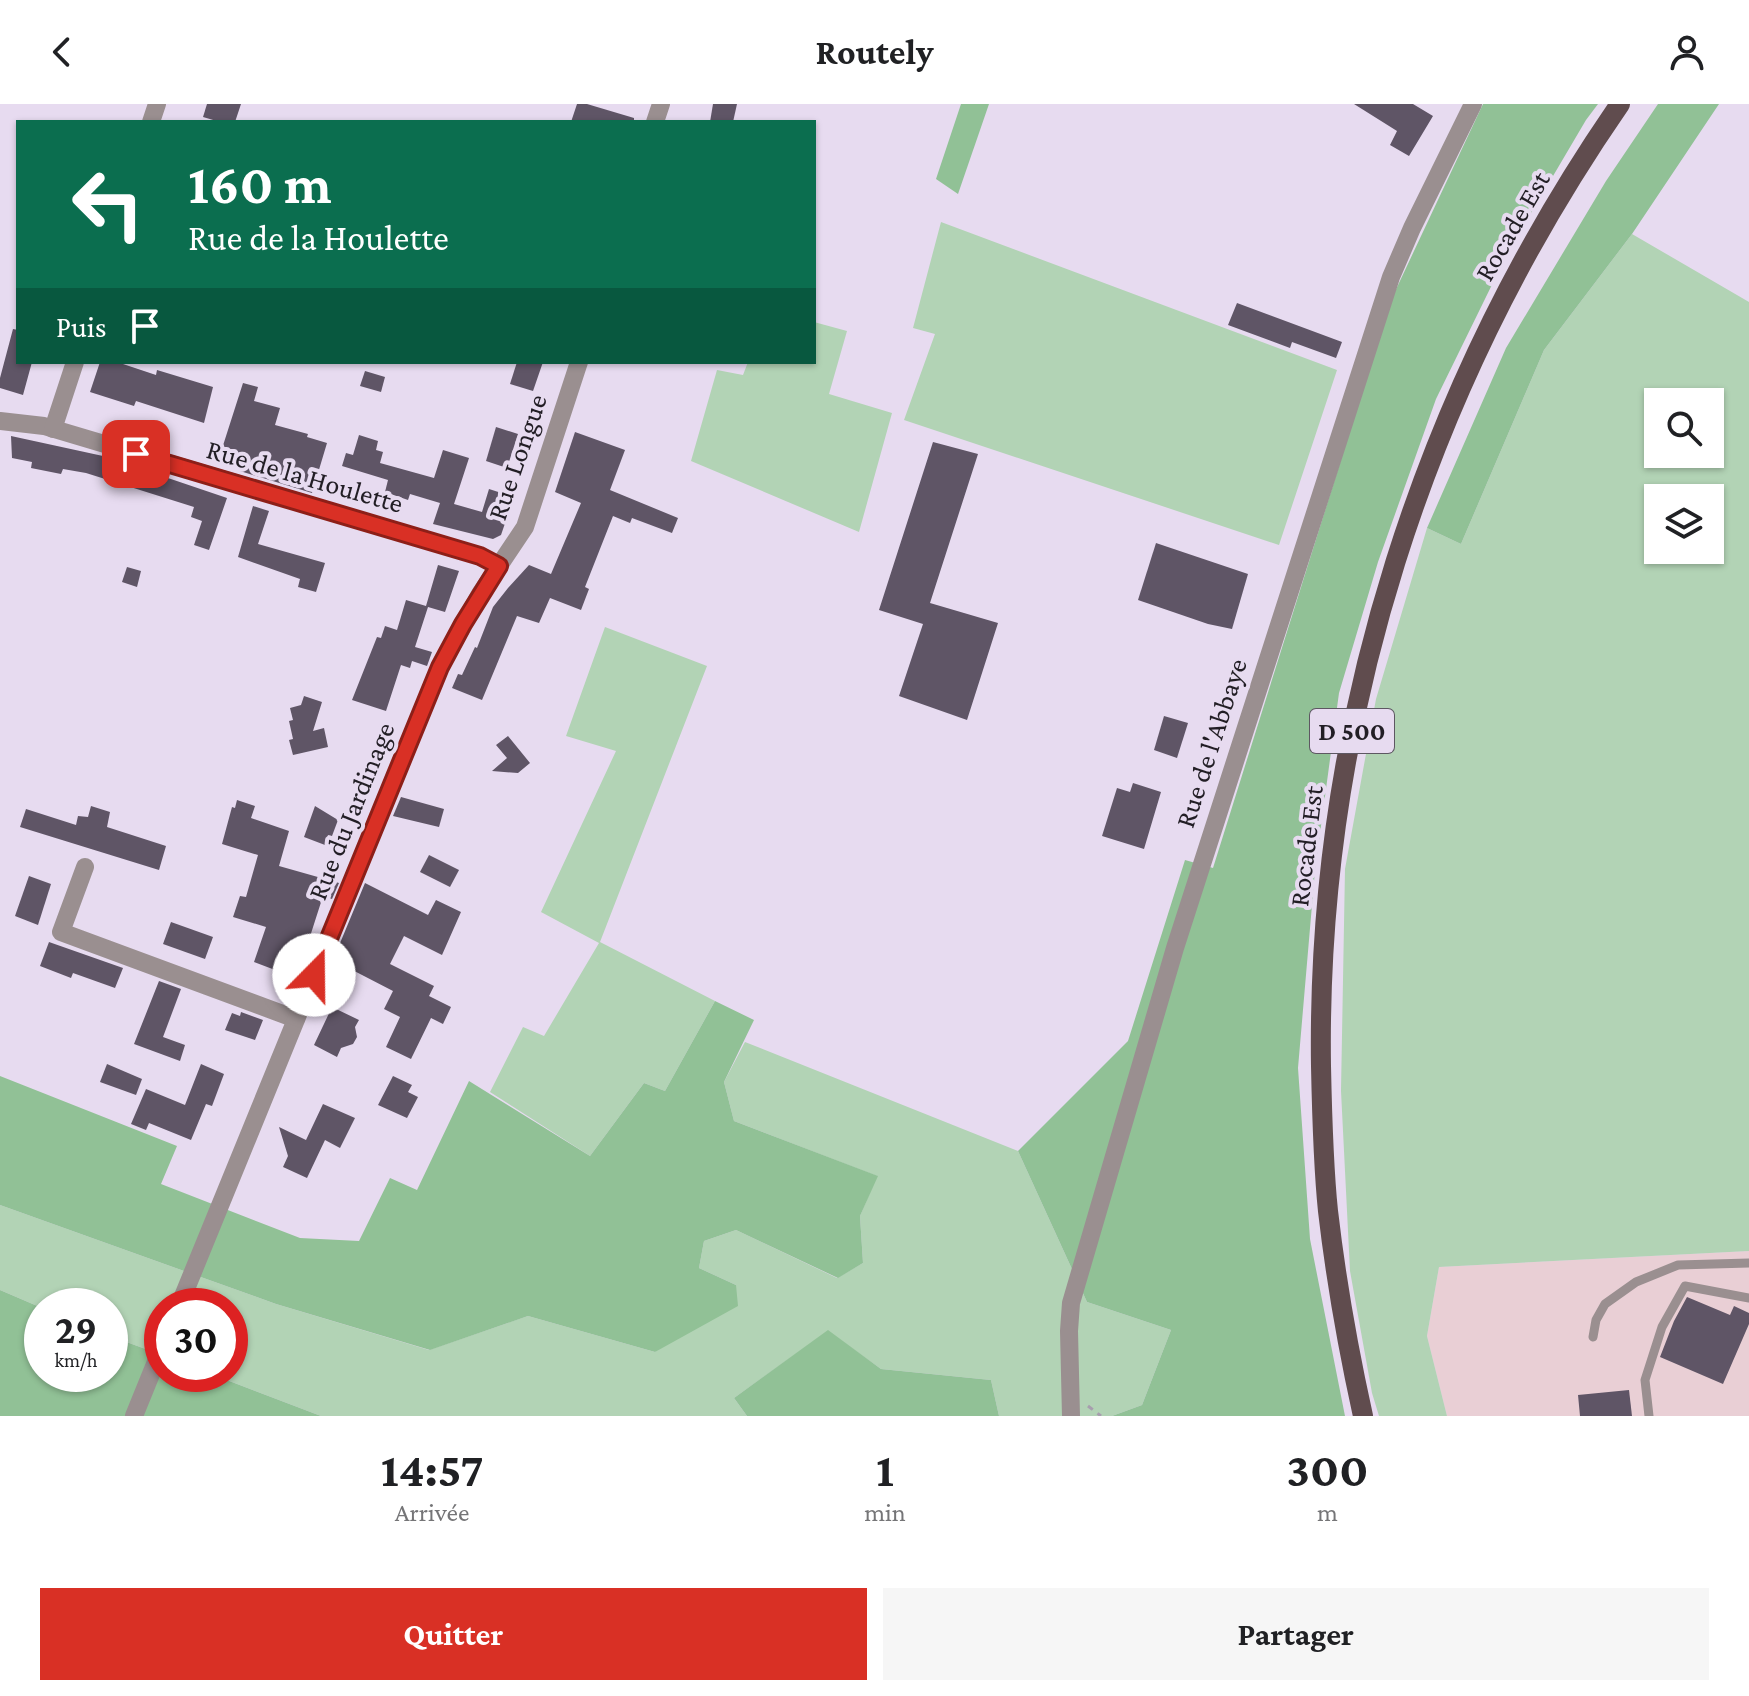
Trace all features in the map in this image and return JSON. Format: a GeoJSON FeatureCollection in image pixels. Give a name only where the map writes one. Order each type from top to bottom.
{"type":"FeatureCollection","features":[{"type":"Feature","properties":{"kind":"main road","name":"Rocade Est"},"geometry":{"type":"LineString","coordinates":[[1363,1415],[1346,1335],[1328,1210],[1321,1055],[1328,888],[1355,713],[1399,549],[1455,398],[1525,256],[1620,104]]}},
{"type":"Feature","properties":{"kind":"street","name":"Rue de l'Abbaye"},"geometry":{"type":"LineString","coordinates":[[1077,1409],[1069,1331],[1071,1303],[1175,948],[1391,277],[1473,104]]}},
{"type":"Feature","properties":{"kind":"street"},"geometry":{"type":"LineString","coordinates":[[53,429],[74,364]]}},
{"type":"Feature","properties":{"kind":"street","name":"Rue Longue"},"geometry":{"type":"LineString","coordinates":[[499,566],[518,540],[529,515],[578,364]]}},
{"type":"Feature","properties":{"kind":"street","name":"Rue de la Houlette"},"geometry":{"type":"LineString","coordinates":[[0,421],[53,429],[480,556],[499,566]]}},
{"type":"Feature","properties":{"kind":"street","name":"Rue du Jardinage"},"geometry":{"type":"LineString","coordinates":[[186,1288],[440,667],[499,566]]}},
{"type":"Feature","properties":{"kind":"street"},"geometry":{"type":"LineString","coordinates":[[85,867],[61,932],[296,1019]]}},
{"type":"Feature","properties":{"kind":"street"},"geometry":{"type":"LineString","coordinates":[[134,1416],[144,1391]]}},
{"type":"Feature","properties":{"kind":"lane"},"geometry":{"type":"LineString","coordinates":[[1593,1337],[1596,1320],[1605,1304],[1636,1282],[1678,1265],[1749,1263]]}},
{"type":"Feature","properties":{"kind":"lane"},"geometry":{"type":"LineString","coordinates":[[1649,1416],[1645,1380],[1662,1327],[1685,1286],[1749,1298]]}},
{"type":"Feature","properties":{"kind":"path"},"geometry":{"type":"LineString","coordinates":[[1077,1409],[1101,1416]]}},
{"type":"Feature","properties":{"kind":"shaded area"},"geometry":{"type":"Polygon","coordinates":[[[1749,1251],[1749,1416],[1447,1416],[1427,1336],[1439,1267],[1749,1251]]]}},
{"type":"Feature","properties":{"kind":"green space"},"geometry":{"type":"Polygon","coordinates":[[[961,104],[989,104],[958,194],[936,179],[961,104]]]}},
{"type":"Feature","properties":{"kind":"green space"},"geometry":{"type":"Polygon","coordinates":[[[1483,104],[1598,104],[1507,254],[1436,399],[1378,562],[1339,693],[1315,870],[1298,1068],[1310,1239],[1345,1416],[1112,1416],[1142,1405],[1171,1330],[1087,1302],[1018,1151],[1128,1041],[1185,860],[1213,868],[1391,300],[1483,104]]]}},
{"type":"Feature","properties":{"kind":"green space"},"geometry":{"type":"Polygon","coordinates":[[[1658,104],[1719,104],[1632,234],[1544,350],[1461,544],[1427,528],[1506,348],[1606,181],[1658,104]]]}},
{"type":"Feature","properties":{"kind":"green space"},"geometry":{"type":"Polygon","coordinates":[[[941,222],[1337,370],[1279,545],[904,420],[935,334],[913,328],[941,222]]]}},
{"type":"Feature","properties":{"kind":"green space"},"geometry":{"type":"Polygon","coordinates":[[[1632,234],[1749,302],[1749,1251],[1439,1267],[1427,1336],[1447,1416],[1379,1416],[1350,1271],[1341,1091],[1345,869],[1376,699],[1427,528],[1461,544],[1544,350],[1632,234]]]}},
{"type":"Feature","properties":{"kind":"green space"},"geometry":{"type":"Polygon","coordinates":[[[816,323],[847,331],[829,394],[892,413],[859,532],[691,461],[717,370],[743,375],[747,364],[816,364],[816,323]]]}},
{"type":"Feature","properties":{"kind":"green space"},"geometry":{"type":"Polygon","coordinates":[[[605,627],[707,666],[600,942],[715,1001],[665,1091],[644,1083],[590,1156],[490,1092],[523,1027],[544,1036],[599,943],[541,912],[616,751],[566,736],[605,627]]]}},
{"type":"Feature","properties":{"kind":"green space"},"geometry":{"type":"Polygon","coordinates":[[[715,1001],[754,1020],[724,1082],[734,1121],[878,1176],[860,1216],[863,1263],[838,1278],[736,1230],[704,1241],[699,1268],[736,1285],[738,1306],[655,1352],[528,1316],[430,1350],[276,1304],[248,1294],[248,1288],[231,1288],[0,1205],[0,1076],[177,1146],[161,1184],[300,1238],[359,1241],[390,1178],[417,1190],[469,1081],[590,1156],[644,1083],[665,1091],[715,1001]]]}},
{"type":"Feature","properties":{"kind":"green space"},"geometry":{"type":"Polygon","coordinates":[[[745,1042],[1018,1151],[1087,1302],[1171,1330],[1142,1405],[1112,1416],[999,1416],[991,1380],[881,1369],[828,1331],[734,1398],[747,1416],[321,1416],[248,1388],[248,1294],[429,1350],[528,1316],[655,1352],[736,1285],[699,1268],[704,1241],[736,1230],[837,1278],[863,1263],[860,1216],[877,1176],[734,1121],[724,1082],[745,1042]]]}},
{"type":"Feature","properties":{"kind":"green space"},"geometry":{"type":"Polygon","coordinates":[[[0,1205],[231,1288],[144,1288],[144,1348],[128,1343],[128,1288],[24,1288],[24,1300],[0,1290],[0,1205]]]}},
{"type":"Feature","properties":{"kind":"green space"},"geometry":{"type":"Polygon","coordinates":[[[0,1290],[24,1300],[24,1392],[128,1392],[128,1343],[144,1348],[144,1392],[248,1392],[248,1388],[321,1416],[0,1416],[0,1290]]]}},
{"type":"Feature","properties":{"kind":"green space"},"geometry":{"type":"Polygon","coordinates":[[[828,1330],[881,1369],[991,1380],[999,1416],[747,1416],[734,1398],[828,1330]]]}},
{"type":"Feature","properties":{"kind":"building"},"geometry":{"type":"Polygon","coordinates":[[[207,104],[241,104],[236,120],[203,117],[207,104]]]}},
{"type":"Feature","properties":{"kind":"building"},"geometry":{"type":"Polygon","coordinates":[[[577,104],[634,118],[634,120],[572,120],[577,104]]]}},
{"type":"Feature","properties":{"kind":"building"},"geometry":{"type":"Polygon","coordinates":[[[713,104],[737,104],[733,120],[710,120],[713,104]]]}},
{"type":"Feature","properties":{"kind":"building"},"geometry":{"type":"Polygon","coordinates":[[[1354,104],[1413,104],[1433,116],[1409,156],[1390,145],[1397,131],[1354,104]]]}},
{"type":"Feature","properties":{"kind":"building"},"geometry":{"type":"Polygon","coordinates":[[[1237,303],[1342,342],[1336,358],[1292,342],[1290,348],[1228,325],[1237,303]]]}},
{"type":"Feature","properties":{"kind":"building"},"geometry":{"type":"Polygon","coordinates":[[[13,329],[16,330],[16,364],[31,364],[23,395],[0,388],[13,329]]]}},
{"type":"Feature","properties":{"kind":"building"},"geometry":{"type":"Polygon","coordinates":[[[99,364],[123,364],[156,375],[157,370],[213,387],[204,423],[136,401],[134,406],[90,392],[99,364]]]}},
{"type":"Feature","properties":{"kind":"building"},"geometry":{"type":"Polygon","coordinates":[[[516,364],[542,364],[533,391],[510,384],[516,364]]]}},
{"type":"Feature","properties":{"kind":"building"},"geometry":{"type":"Polygon","coordinates":[[[365,371],[385,377],[381,392],[360,386],[365,371]]]}},
{"type":"Feature","properties":{"kind":"building"},"geometry":{"type":"Polygon","coordinates":[[[243,383],[258,387],[254,401],[280,408],[275,425],[327,443],[312,493],[240,471],[242,465],[219,458],[243,383]]]}},
{"type":"Feature","properties":{"kind":"building"},"geometry":{"type":"Polygon","coordinates":[[[496,427],[518,434],[507,468],[486,461],[496,427]]]}},
{"type":"Feature","properties":{"kind":"building"},"geometry":{"type":"Polygon","coordinates":[[[575,432],[625,450],[610,490],[678,518],[672,533],[632,518],[630,523],[613,516],[585,587],[589,589],[581,610],[550,598],[539,623],[517,616],[482,700],[452,688],[477,648],[493,607],[508,588],[529,565],[551,574],[581,503],[555,492],[575,432]]]}},
{"type":"Feature","properties":{"kind":"building"},"geometry":{"type":"Polygon","coordinates":[[[359,435],[378,441],[376,450],[383,452],[380,463],[434,478],[443,450],[469,458],[454,504],[482,512],[489,489],[514,497],[501,535],[493,539],[433,524],[440,503],[410,494],[408,500],[385,492],[388,480],[342,466],[346,453],[353,455],[359,435]]]}},
{"type":"Feature","properties":{"kind":"building"},"geometry":{"type":"Polygon","coordinates":[[[11,436],[103,456],[227,498],[209,550],[194,545],[202,521],[191,517],[194,507],[86,473],[63,469],[61,474],[31,468],[32,462],[12,458],[11,436]]]}},
{"type":"Feature","properties":{"kind":"building"},"geometry":{"type":"Polygon","coordinates":[[[933,442],[978,454],[930,603],[998,623],[967,720],[899,696],[923,624],[879,610],[933,442]]]}},
{"type":"Feature","properties":{"kind":"building"},"geometry":{"type":"Polygon","coordinates":[[[253,506],[269,511],[258,544],[325,563],[316,592],[298,587],[300,579],[238,557],[253,506]]]}},
{"type":"Feature","properties":{"kind":"building"},"geometry":{"type":"Polygon","coordinates":[[[1156,543],[1248,574],[1232,629],[1138,600],[1156,543]]]}},
{"type":"Feature","properties":{"kind":"building"},"geometry":{"type":"Polygon","coordinates":[[[438,565],[459,571],[445,612],[428,607],[415,647],[432,652],[427,666],[412,661],[410,668],[401,665],[386,711],[352,700],[377,637],[381,638],[385,626],[397,630],[406,600],[426,606],[438,565]]]}},
{"type":"Feature","properties":{"kind":"building"},"geometry":{"type":"Polygon","coordinates":[[[127,567],[141,571],[137,587],[122,582],[127,567]]]}},
{"type":"Feature","properties":{"kind":"building"},"geometry":{"type":"Polygon","coordinates":[[[304,696],[322,702],[313,731],[324,728],[328,747],[293,755],[289,740],[293,739],[290,708],[301,705],[304,696]]]}},
{"type":"Feature","properties":{"kind":"building"},"geometry":{"type":"Polygon","coordinates":[[[1164,716],[1188,723],[1177,758],[1154,750],[1164,716]]]}},
{"type":"Feature","properties":{"kind":"building"},"geometry":{"type":"Polygon","coordinates":[[[508,736],[530,763],[518,773],[492,771],[507,758],[496,745],[508,736]]]}},
{"type":"Feature","properties":{"kind":"building"},"geometry":{"type":"Polygon","coordinates":[[[1133,783],[1161,792],[1144,849],[1102,836],[1117,788],[1130,792],[1133,783]]]}},
{"type":"Feature","properties":{"kind":"building"},"geometry":{"type":"Polygon","coordinates":[[[401,797],[444,809],[439,827],[393,816],[401,797]]]}},
{"type":"Feature","properties":{"kind":"building"},"geometry":{"type":"Polygon","coordinates":[[[237,800],[255,806],[251,818],[289,831],[279,866],[339,883],[332,899],[323,896],[306,949],[309,950],[290,996],[275,990],[283,973],[254,962],[266,927],[233,917],[240,896],[246,897],[258,855],[222,844],[232,807],[235,808],[237,800]]]}},
{"type":"Feature","properties":{"kind":"building"},"geometry":{"type":"Polygon","coordinates":[[[91,806],[110,812],[107,827],[166,846],[159,870],[20,827],[26,809],[76,825],[78,816],[88,817],[91,806]]]}},
{"type":"Feature","properties":{"kind":"building"},"geometry":{"type":"Polygon","coordinates":[[[315,806],[338,820],[325,845],[304,837],[315,806]]]}},
{"type":"Feature","properties":{"kind":"building"},"geometry":{"type":"Polygon","coordinates":[[[429,855],[459,870],[450,887],[420,872],[429,855]]]}},
{"type":"Feature","properties":{"kind":"building"},"geometry":{"type":"Polygon","coordinates":[[[29,876],[51,884],[38,925],[15,916],[29,876]]]}},
{"type":"Feature","properties":{"kind":"building"},"geometry":{"type":"Polygon","coordinates":[[[365,883],[428,915],[436,900],[461,912],[442,955],[404,936],[390,964],[434,986],[429,996],[451,1007],[443,1024],[431,1018],[411,1059],[386,1047],[400,1017],[384,1009],[393,991],[333,960],[365,883]]]}},
{"type":"Feature","properties":{"kind":"building"},"geometry":{"type":"Polygon","coordinates":[[[171,922],[213,937],[205,959],[163,944],[171,922]]]}},
{"type":"Feature","properties":{"kind":"building"},"geometry":{"type":"Polygon","coordinates":[[[49,942],[123,968],[115,988],[73,973],[71,978],[40,966],[49,942]]]}},
{"type":"Feature","properties":{"kind":"building"},"geometry":{"type":"Polygon","coordinates":[[[159,981],[181,989],[163,1037],[185,1045],[180,1061],[134,1044],[159,981]]]}},
{"type":"Feature","properties":{"kind":"building"},"geometry":{"type":"Polygon","coordinates":[[[332,1007],[359,1020],[353,1044],[341,1048],[337,1057],[314,1045],[332,1007]]]}},
{"type":"Feature","properties":{"kind":"building"},"geometry":{"type":"Polygon","coordinates":[[[241,1012],[263,1020],[255,1040],[225,1030],[232,1013],[240,1016],[241,1012]]]}},
{"type":"Feature","properties":{"kind":"building"},"geometry":{"type":"Polygon","coordinates":[[[107,1064],[142,1079],[136,1095],[100,1082],[107,1064]]]}},
{"type":"Feature","properties":{"kind":"building"},"geometry":{"type":"Polygon","coordinates":[[[201,1064],[224,1074],[212,1106],[206,1104],[191,1140],[149,1123],[146,1130],[131,1124],[146,1089],[185,1105],[201,1064]]]}},
{"type":"Feature","properties":{"kind":"building"},"geometry":{"type":"Polygon","coordinates":[[[393,1076],[412,1085],[408,1092],[418,1097],[407,1118],[378,1105],[393,1076]]]}},
{"type":"Feature","properties":{"kind":"building"},"geometry":{"type":"Polygon","coordinates":[[[323,1104],[355,1118],[340,1148],[325,1140],[307,1178],[283,1167],[288,1156],[279,1127],[306,1140],[323,1104]]]}},
{"type":"Feature","properties":{"kind":"building"},"geometry":{"type":"Polygon","coordinates":[[[1687,1297],[1730,1315],[1734,1306],[1749,1313],[1749,1324],[1723,1384],[1660,1357],[1687,1297]]]}},
{"type":"Feature","properties":{"kind":"building"},"geometry":{"type":"Polygon","coordinates":[[[1629,1390],[1632,1416],[1580,1416],[1578,1395],[1629,1390]]]}},
{"type":"Feature","properties":{"kind":"route"},"geometry":{"type":"LineString","coordinates":[[136,454],[480,556],[499,566],[440,667],[314,975]]}}]}
